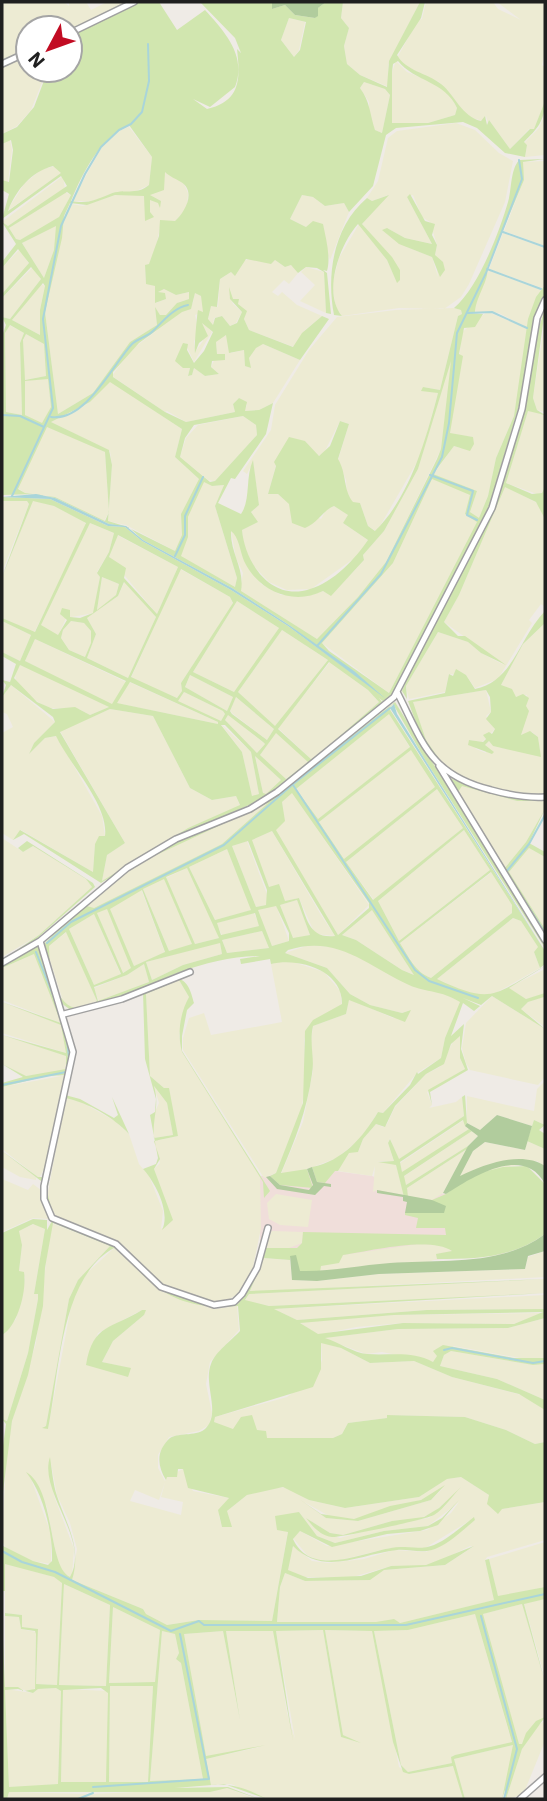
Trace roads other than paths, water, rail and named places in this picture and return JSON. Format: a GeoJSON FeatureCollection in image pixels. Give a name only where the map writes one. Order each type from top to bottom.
{"type":"FeatureCollection","features":[{"type":"Feature","properties":{"kind":"street"},"geometry":{"type":"LineString","coordinates":[[84,26],[134,2]]}},
{"type":"Feature","properties":{"kind":"street"},"geometry":{"type":"LineString","coordinates":[[2,963],[40,941],[127,868],[176,839],[250,809],[276,792],[359,728],[397,692],[492,508],[522,409],[545,300]]}},
{"type":"Feature","properties":{"kind":"street"},"geometry":{"type":"LineString","coordinates":[[397,692],[425,748],[439,766],[545,940]]}},
{"type":"Feature","properties":{"kind":"street"},"geometry":{"type":"LineString","coordinates":[[439,766],[453,777],[477,787],[521,797],[545,797]]}},
{"type":"Feature","properties":{"kind":"street"},"geometry":{"type":"LineString","coordinates":[[40,941],[64,1014],[73,1060],[44,1186],[44,1199],[52,1218],[116,1244],[161,1287],[214,1305],[234,1302],[242,1294],[257,1268],[268,1228]]}},
{"type":"Feature","properties":{"kind":"street"},"geometry":{"type":"LineString","coordinates":[[64,1014],[122,999],[190,972]]}},
{"type":"Feature","properties":{"kind":"street"},"geometry":{"type":"LineString","coordinates":[[520,1799],[545,1777]]}},
{"type":"Feature","properties":{"kind":"water"},"geometry":{"type":"Polygon","coordinates":[[[36,494],[55,498],[109,524],[126,526],[143,540],[232,588],[289,625],[354,671],[386,699],[288,626],[231,590],[142,541],[125,527],[108,526],[50,499],[2,497],[36,494]]]}},
{"type":"Feature","properties":{"kind":"water"},"geometry":{"type":"Polygon","coordinates":[[[394,704],[397,714],[545,951],[390,708],[394,704]]]}},
{"type":"Feature","properties":{"kind":"waterway"},"geometry":{"type":"LineString","coordinates":[[12,496],[53,408],[43,319],[61,226],[101,147],[142,112],[149,81],[148,44]]}},
{"type":"Feature","properties":{"kind":"waterway"},"geometry":{"type":"LineString","coordinates":[[317,646],[381,574],[442,457],[449,423],[457,333],[486,273],[522,179],[519,160]]}},
{"type":"Feature","properties":{"kind":"waterway"},"geometry":{"type":"LineString","coordinates":[[503,232],[545,247]]}},
{"type":"Feature","properties":{"kind":"waterway"},"geometry":{"type":"LineString","coordinates":[[487,269],[541,289]]}},
{"type":"Feature","properties":{"kind":"waterway"},"geometry":{"type":"LineString","coordinates":[[51,417],[76,411],[98,390],[132,344],[152,332],[174,311],[188,305]]}},
{"type":"Feature","properties":{"kind":"waterway"},"geometry":{"type":"LineString","coordinates":[[468,313],[492,312],[527,328]]}},
{"type":"Feature","properties":{"kind":"waterway"},"geometry":{"type":"LineString","coordinates":[[2,415],[20,416],[44,427]]}},
{"type":"Feature","properties":{"kind":"waterway"},"geometry":{"type":"LineString","coordinates":[[430,475],[473,491],[467,515],[477,520]]}},
{"type":"Feature","properties":{"kind":"waterway"},"geometry":{"type":"LineString","coordinates":[[175,556],[185,535],[185,516],[203,477]]}},
{"type":"Feature","properties":{"kind":"waterway"},"geometry":{"type":"LineString","coordinates":[[47,943],[71,922],[224,845],[292,785],[390,708]]}},
{"type":"Feature","properties":{"kind":"waterway"},"geometry":{"type":"LineString","coordinates":[[293,785],[415,970],[429,981],[478,998]]}},
{"type":"Feature","properties":{"kind":"waterway"},"geometry":{"type":"LineString","coordinates":[[506,872],[529,844],[545,815]]}},
{"type":"Feature","properties":{"kind":"waterway"},"geometry":{"type":"LineString","coordinates":[[524,900],[545,933]]}},
{"type":"Feature","properties":{"kind":"waterway"},"geometry":{"type":"LineString","coordinates":[[36,952],[55,1000]]}},
{"type":"Feature","properties":{"kind":"waterway"},"geometry":{"type":"LineString","coordinates":[[67,1039],[69,1058]]}},
{"type":"Feature","properties":{"kind":"waterway"},"geometry":{"type":"LineString","coordinates":[[2,1085],[66,1072]]}},
{"type":"Feature","properties":{"kind":"waterway"},"geometry":{"type":"LineString","coordinates":[[444,1350],[452,1348],[533,1363],[545,1361]]}},
{"type":"Feature","properties":{"kind":"waterway"},"geometry":{"type":"LineString","coordinates":[[2,1551],[22,1562],[55,1572],[171,1631],[199,1621],[204,1625],[406,1625],[545,1594]]}},
{"type":"Feature","properties":{"kind":"waterway"},"geometry":{"type":"LineString","coordinates":[[481,1616],[517,1749],[504,1799]]}},
{"type":"Feature","properties":{"kind":"waterway"},"geometry":{"type":"LineString","coordinates":[[93,1787],[209,1779],[180,1634]]}},
{"type":"Feature","properties":{"kind":"waterway"},"geometry":{"type":"LineString","coordinates":[[78,1799],[93,1793]]}}]}
